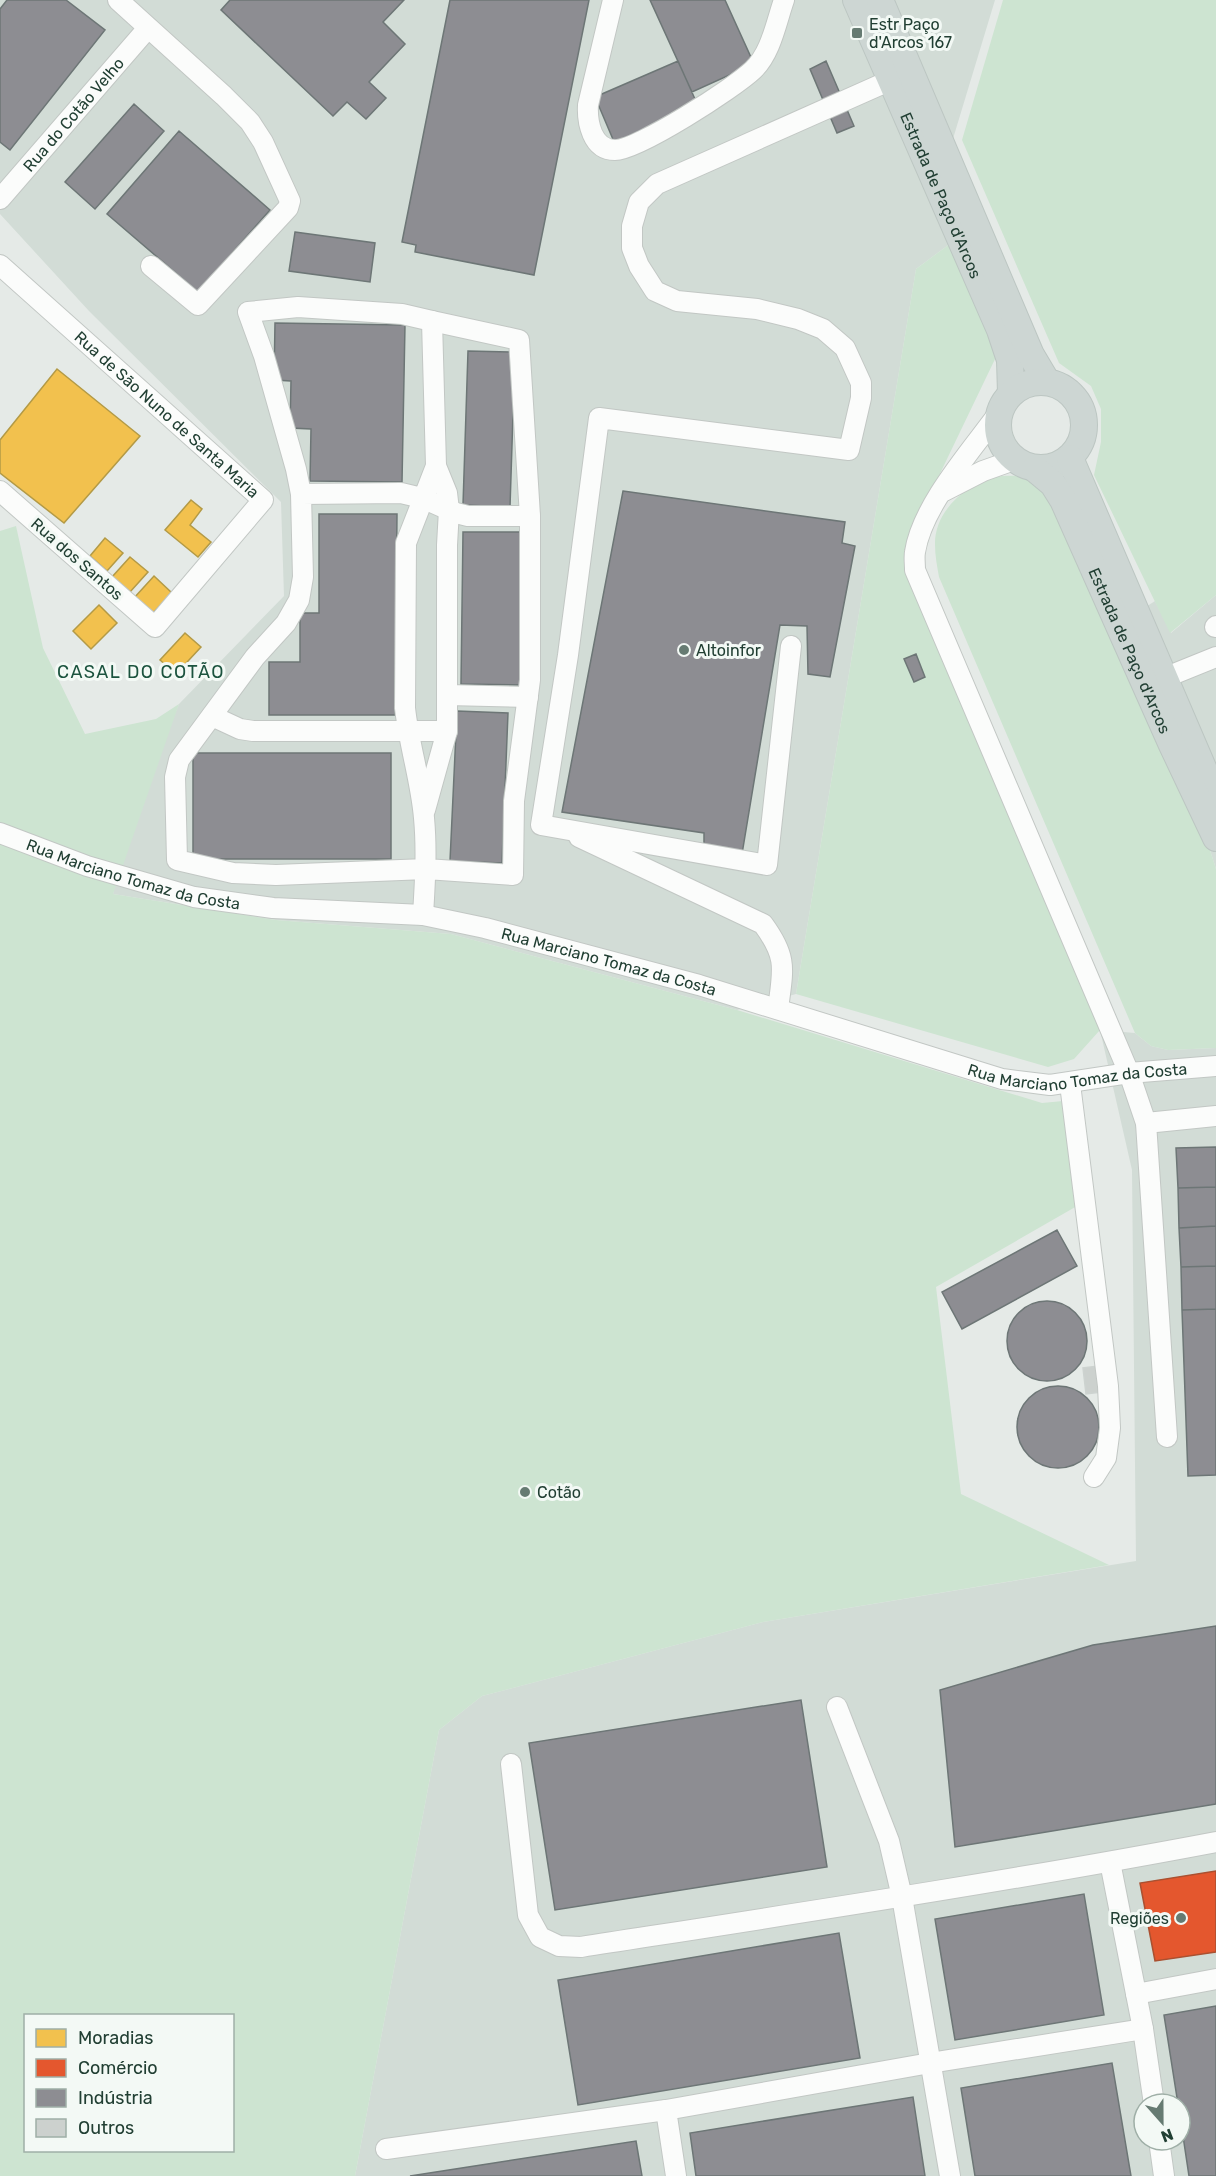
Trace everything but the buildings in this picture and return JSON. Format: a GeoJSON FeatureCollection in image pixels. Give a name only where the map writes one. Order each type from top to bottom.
{"type":"FeatureCollection","features":[{"type":"Feature","properties":{"kind":"main road","name":"Estrada de Paço d'Arcos"},"geometry":{"type":"LineString","coordinates":[[856,0],[1000,330],[1010,360],[1005,404],[997,429],[1000,443],[1009,456],[1025,464],[1053,484],[1063,500],[1216,838]]}},
{"type":"Feature","properties":{"kind":"main road","name":"Estrada de Paço d'Arcos"},"geometry":{"type":"LineString","coordinates":[[880,0],[1031,355],[1047,382]]}},
{"type":"Feature","properties":{"kind":"main road"},"geometry":{"type":"LineString","coordinates":[[1005,404],[1023,385],[1047,382],[1061,386],[1080,406],[1084,420],[1084,434],[1079,447],[1070,458],[1050,468],[1025,464]]}},
{"type":"Feature","properties":{"kind":"main road","name":"Estrada de Paço d'Arcos"},"geometry":{"type":"LineString","coordinates":[[1070,458],[1216,798]]}},
{"type":"Feature","properties":{"kind":"street"},"geometry":{"type":"LineString","coordinates":[[118,0],[250,122],[263,142],[290,201],[288,208],[198,305],[151,266]]}},
{"type":"Feature","properties":{"kind":"street"},"geometry":{"type":"LineString","coordinates":[[613,0],[588,105],[587,122],[593,136],[603,146],[613,150],[640,142],[705,106],[753,70],[764,56],[784,0]]}},
{"type":"Feature","properties":{"kind":"street","name":"Rua do Cotão Velho"},"geometry":{"type":"LineString","coordinates":[[0,199],[148,28]]}},
{"type":"Feature","properties":{"kind":"street"},"geometry":{"type":"LineString","coordinates":[[791,646],[767,865],[541,825],[568,655],[599,418],[849,450],[861,398],[861,383],[845,348],[823,329],[798,319],[757,309],[677,301],[655,291],[639,266],[632,248],[632,225],[639,202],[657,184],[891,80]]}},
{"type":"Feature","properties":{"kind":"street","name":"Rua de São Nuno de Santa Maria"},"geometry":{"type":"LineString","coordinates":[[0,265],[263,501],[155,627]]}},
{"type":"Feature","properties":{"kind":"street"},"geometry":{"type":"LineString","coordinates":[[298,307],[402,314],[432,321],[519,340],[530,516],[528,697],[513,801],[513,875],[426,869],[276,875],[243,874],[177,860],[175,777],[179,760],[255,657],[286,623],[299,600],[303,577],[301,495],[296,469],[264,356],[248,312],[298,307]]}},
{"type":"Feature","properties":{"kind":"street"},"geometry":{"type":"LineString","coordinates":[[424,815],[447,731],[449,510],[447,493],[436,466],[432,321]]}},
{"type":"Feature","properties":{"kind":"street"},"geometry":{"type":"LineString","coordinates":[[1005,404],[939,494],[914,552],[915,570],[1130,1073],[1146,1123],[1167,1437]]}},
{"type":"Feature","properties":{"kind":"street"},"geometry":{"type":"LineString","coordinates":[[939,494],[983,471],[1025,464]]}},
{"type":"Feature","properties":{"kind":"street"},"geometry":{"type":"LineString","coordinates":[[423,915],[426,869],[424,815],[405,708],[406,543],[436,466]]}},
{"type":"Feature","properties":{"kind":"street","name":"Rua dos Santos"},"geometry":{"type":"LineString","coordinates":[[0,491],[155,627]]}},
{"type":"Feature","properties":{"kind":"street"},"geometry":{"type":"LineString","coordinates":[[301,495],[401,493],[422,498],[468,516],[530,516]]}},
{"type":"Feature","properties":{"kind":"street"},"geometry":{"type":"LineString","coordinates":[[1164,678],[1216,657]]}},
{"type":"Feature","properties":{"kind":"street"},"geometry":{"type":"LineString","coordinates":[[447,695],[528,697]]}},
{"type":"Feature","properties":{"kind":"street"},"geometry":{"type":"LineString","coordinates":[[212,716],[240,729],[253,731],[447,731]]}},
{"type":"Feature","properties":{"kind":"street"},"geometry":{"type":"LineString","coordinates":[[568,829],[583,839],[763,924],[781,953],[783,976],[778,1009]]}},
{"type":"Feature","properties":{"kind":"street","name":"Rua Marciano Tomaz da Costa"},"geometry":{"type":"LineString","coordinates":[[0,833],[87,866],[194,897],[273,908],[423,915],[485,928],[778,1009],[1002,1079],[1050,1085],[1070,1084],[1130,1073],[1216,1066]]}},
{"type":"Feature","properties":{"kind":"street"},"geometry":{"type":"LineString","coordinates":[[1070,1084],[1108,1386],[1110,1428],[1106,1458],[1094,1477]]}},
{"type":"Feature","properties":{"kind":"street"},"geometry":{"type":"LineString","coordinates":[[1146,1123],[1216,1116]]}},
{"type":"Feature","properties":{"kind":"street"},"geometry":{"type":"LineString","coordinates":[[837,1707],[889,1841],[902,1897],[950,2176]]}},
{"type":"Feature","properties":{"kind":"street"},"geometry":{"type":"LineString","coordinates":[[511,1764],[528,1915],[540,1937],[559,1946],[581,1947],[902,1897],[1216,1842]]}},
{"type":"Feature","properties":{"kind":"street"},"geometry":{"type":"LineString","coordinates":[[1110,1862],[1143,2029],[1152,2092]]}},
{"type":"Feature","properties":{"kind":"street"},"geometry":{"type":"LineString","coordinates":[[1136,1994],[1216,1979]]}},
{"type":"Feature","properties":{"kind":"street"},"geometry":{"type":"LineString","coordinates":[[386,2149],[666,2110],[930,2063],[1143,2029]]}},
{"type":"Feature","properties":{"kind":"street"},"geometry":{"type":"LineString","coordinates":[[666,2110],[676,2176]]}},
{"type":"Feature","properties":{"kind":"street"},"geometry":{"type":"LineString","coordinates":[[1161,2152],[1164,2176]]}},
{"type":"Feature","properties":{"kind":"shaded area"},"geometry":{"type":"Polygon","coordinates":[[[0,0],[995,0],[952,142],[951,243],[916,269],[796,994],[737,1010],[451,934],[276,920],[113,894],[128,829],[179,704],[284,596],[281,502],[89,311],[0,214],[0,0]]]}},
{"type":"Feature","properties":{"kind":"shaded area"},"geometry":{"type":"Polygon","coordinates":[[[1216,595],[1216,869],[1209,847],[1112,629],[1155,601],[1171,633],[1216,595]]]}},
{"type":"Feature","properties":{"kind":"shaded area"},"geometry":{"type":"Polygon","coordinates":[[[1100,1030],[1135,1033],[1151,1046],[1168,1050],[1216,1048],[1216,2176],[355,2176],[439,1730],[482,1696],[763,1622],[1136,1561],[1132,1170],[1100,1030]]]}},
{"type":"Feature","properties":{"kind":"green space"},"geometry":{"type":"Polygon","coordinates":[[[1003,0],[1216,0],[1216,595],[1170,633],[1094,475],[1101,442],[1101,409],[1091,386],[1059,363],[962,140],[1003,0]]]}},
{"type":"Feature","properties":{"kind":"green space"},"geometry":{"type":"Polygon","coordinates":[[[951,243],[970,280],[996,357],[911,534],[905,570],[1098,1011],[1100,1030],[1074,1059],[1048,1067],[796,994],[916,269],[951,243]]]}},
{"type":"Feature","properties":{"kind":"green space"},"geometry":{"type":"Polygon","coordinates":[[[999,476],[1024,476],[1041,482],[1209,847],[1216,869],[1216,1048],[1168,1050],[1151,1046],[1135,1033],[939,577],[935,553],[936,533],[940,521],[954,501],[973,486],[984,481],[999,476]]]}},
{"type":"Feature","properties":{"kind":"green space"},"geometry":{"type":"Polygon","coordinates":[[[16,526],[43,648],[85,734],[156,719],[179,704],[113,894],[276,920],[451,934],[737,1010],[1042,1103],[1063,1101],[1077,1206],[936,1287],[961,1494],[1109,1565],[763,1622],[482,1696],[439,1730],[355,2176],[0,2176],[0,531],[16,526]]]}},
{"type":"Feature","properties":{"kind":"place","name":"Estr Paço d'Arcos 167"},"geometry":{"type":"Point","coordinates":[857,33]}},
{"type":"Feature","properties":{"kind":"place","name":"Altoinfor"},"geometry":{"type":"Point","coordinates":[684,650]}},
{"type":"Feature","properties":{"kind":"place","name":"Cotão"},"geometry":{"type":"Point","coordinates":[525,1492]}},
{"type":"Feature","properties":{"kind":"place","name":"Regiões"},"geometry":{"type":"Point","coordinates":[1181,1918]}},
{"type":"Feature","properties":{"kind":"district","name":"CASAL DO COTÃO"},"geometry":{"type":"Point","coordinates":[141,672]}}]}
